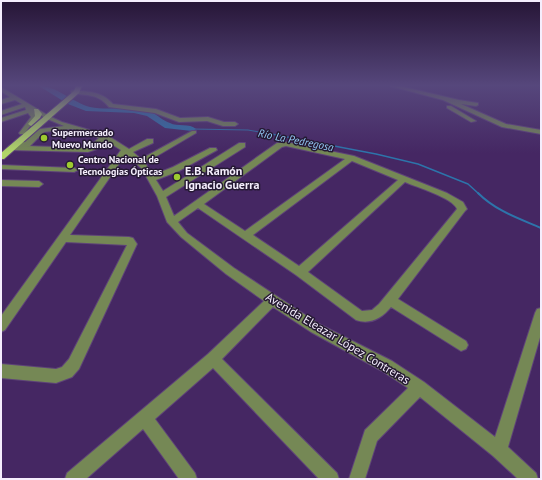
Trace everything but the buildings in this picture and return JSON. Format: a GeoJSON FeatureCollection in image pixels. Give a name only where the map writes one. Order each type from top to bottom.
{"type":"FeatureCollection","features":[{"type":"Feature","properties":{"kind":"main road"},"geometry":{"type":"LineString","coordinates":[[1,151],[22,133],[38,113],[48,108]]}},
{"type":"Feature","properties":{"kind":"main road"},"geometry":{"type":"LineString","coordinates":[[1,157],[14,146],[38,113]]}},
{"type":"Feature","properties":{"kind":"street"},"geometry":{"type":"LineString","coordinates":[[1,113],[15,108]]}},
{"type":"Feature","properties":{"kind":"street"},"geometry":{"type":"LineString","coordinates":[[31,108],[38,113]]}},
{"type":"Feature","properties":{"kind":"street"},"geometry":{"type":"LineString","coordinates":[[129,108],[156,112],[179,120],[208,119],[223,124],[235,124]]}},
{"type":"Feature","properties":{"kind":"street"},"geometry":{"type":"LineString","coordinates":[[451,108],[473,121]]}},
{"type":"Feature","properties":{"kind":"street"},"geometry":{"type":"LineString","coordinates":[[465,108],[498,124],[541,132]]}},
{"type":"Feature","properties":{"kind":"street"},"geometry":{"type":"LineString","coordinates":[[1,120],[38,113]]}},
{"type":"Feature","properties":{"kind":"street"},"geometry":{"type":"LineString","coordinates":[[22,133],[38,113]]}},
{"type":"Feature","properties":{"kind":"street","name":"Avenida Eleazar López Contreras"},"geometry":{"type":"LineString","coordinates":[[38,113],[75,128],[105,136],[126,150],[140,162],[161,196],[172,222],[184,235],[230,271],[315,328],[387,366],[418,387],[499,450],[530,479]]}},
{"type":"Feature","properties":{"kind":"street"},"geometry":{"type":"LineString","coordinates":[[14,146],[25,145],[40,131],[46,129],[75,128]]}},
{"type":"Feature","properties":{"kind":"street"},"geometry":{"type":"LineString","coordinates":[[140,162],[194,132]]}},
{"type":"Feature","properties":{"kind":"street"},"geometry":{"type":"LineString","coordinates":[[14,146],[88,150],[94,147],[105,136]]}},
{"type":"Feature","properties":{"kind":"street"},"geometry":{"type":"LineString","coordinates":[[1,326],[61,238],[126,150],[150,140]]}},
{"type":"Feature","properties":{"kind":"street"},"geometry":{"type":"LineString","coordinates":[[172,222],[280,145],[286,144],[312,148],[351,158],[454,200],[460,204],[462,209],[390,300],[380,311],[370,318],[360,316],[300,272],[198,204]]}},
{"type":"Feature","properties":{"kind":"street"},"geometry":{"type":"LineString","coordinates":[[161,196],[242,145]]}},
{"type":"Feature","properties":{"kind":"street"},"geometry":{"type":"LineString","coordinates":[[151,180],[213,150]]}},
{"type":"Feature","properties":{"kind":"street"},"geometry":{"type":"LineString","coordinates":[[245,236],[351,158]]}},
{"type":"Feature","properties":{"kind":"street"},"geometry":{"type":"LineString","coordinates":[[1,167],[74,170]]}},
{"type":"Feature","properties":{"kind":"street"},"geometry":{"type":"LineString","coordinates":[[300,272],[404,179]]}},
{"type":"Feature","properties":{"kind":"street"},"geometry":{"type":"LineString","coordinates":[[1,183],[39,184]]}},
{"type":"Feature","properties":{"kind":"street"},"geometry":{"type":"LineString","coordinates":[[1,371],[56,376],[66,372],[74,364],[132,244],[129,241],[61,238]]}},
{"type":"Feature","properties":{"kind":"street"},"geometry":{"type":"LineString","coordinates":[[73,479],[213,359],[272,300]]}},
{"type":"Feature","properties":{"kind":"street"},"geometry":{"type":"LineString","coordinates":[[390,300],[461,345]]}},
{"type":"Feature","properties":{"kind":"street"},"geometry":{"type":"LineString","coordinates":[[499,450],[539,328],[541,313]]}},
{"type":"Feature","properties":{"kind":"street"},"geometry":{"type":"LineString","coordinates":[[213,359],[331,479]]}},
{"type":"Feature","properties":{"kind":"street"},"geometry":{"type":"LineString","coordinates":[[357,479],[370,436],[396,412],[418,387]]}},
{"type":"Feature","properties":{"kind":"street"},"geometry":{"type":"LineString","coordinates":[[144,418],[189,479]]}},
{"type":"Feature","properties":{"kind":"waterway","name":"Río La Pedregosa"},"geometry":{"type":"LineString","coordinates":[[87,108],[134,111],[149,114],[168,126],[192,129]]}},
{"type":"Feature","properties":{"kind":"waterway","name":"Río La Pedregosa"},"geometry":{"type":"LineString","coordinates":[[192,129],[248,130],[271,134]]}},
{"type":"Feature","properties":{"kind":"waterway","name":"Río La Pedregosa"},"geometry":{"type":"LineString","coordinates":[[266,133],[376,154],[418,164],[468,184],[479,194]]}},
{"type":"Feature","properties":{"kind":"waterway","name":"Río La Pedregosa"},"geometry":{"type":"LineString","coordinates":[[478,193],[492,205],[541,228]]}},
{"type":"Feature","properties":{"kind":"place","name":"Supermercado Muevo Mundo"},"geometry":{"type":"Point","coordinates":[44,138]}},
{"type":"Feature","properties":{"kind":"place","name":"Centro Nacional de Tecnologías Ópticas"},"geometry":{"type":"Point","coordinates":[70,165]}},
{"type":"Feature","properties":{"kind":"place","name":"E.B. Ramón Ignacio Guerra"},"geometry":{"type":"Point","coordinates":[177,177]}}]}
